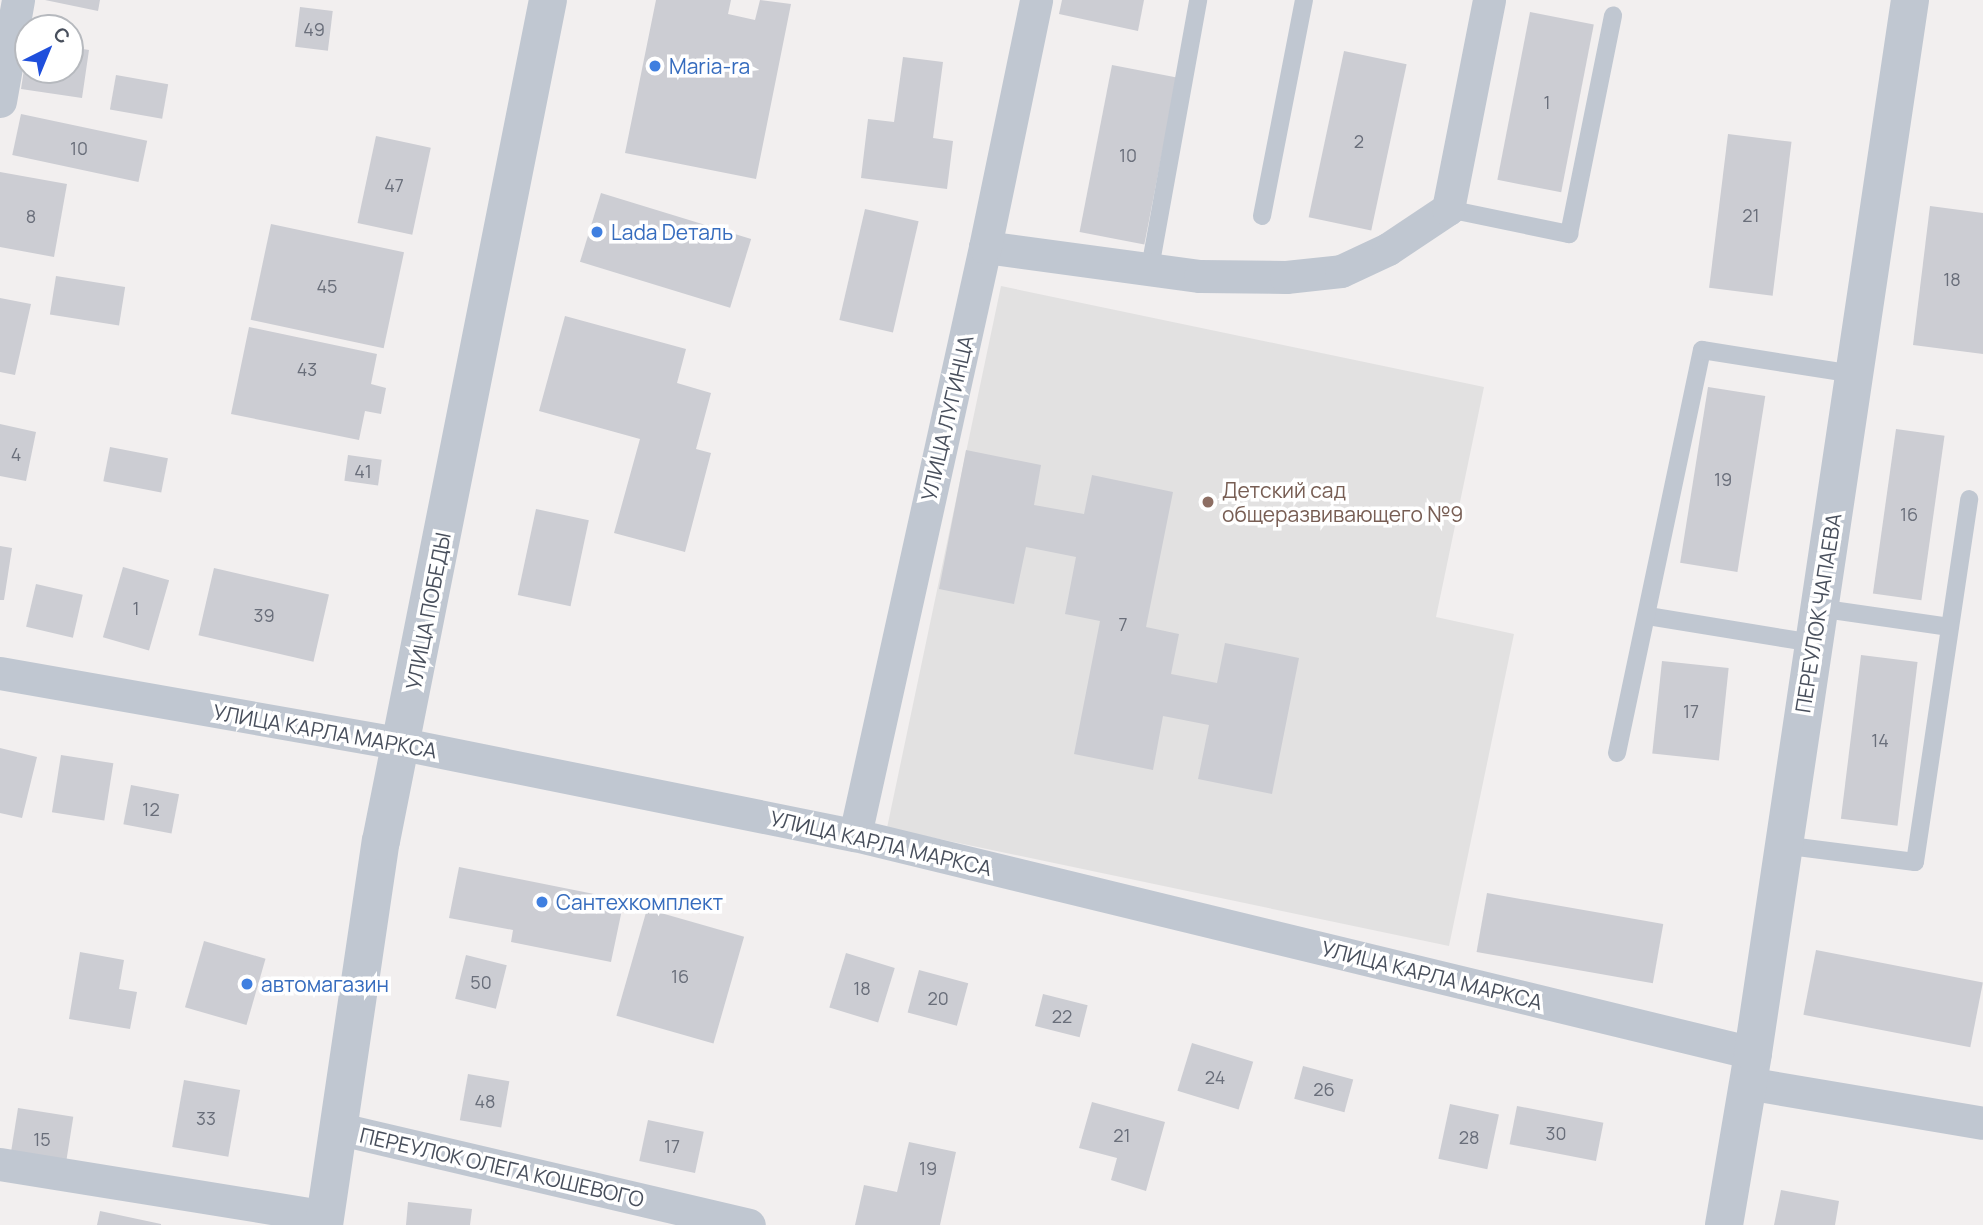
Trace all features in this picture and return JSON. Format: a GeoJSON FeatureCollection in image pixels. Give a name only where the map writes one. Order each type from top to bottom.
{"type":"FeatureCollection","features":[{"type":"Feature","properties":{"kind":"street"},"geometry":{"type":"LineString","coordinates":[[0,101],[18,0]]}},
{"type":"Feature","properties":{"kind":"street","name":"УЛИЦА ПОБЕДЫ"},"geometry":{"type":"LineString","coordinates":[[325,1221],[336,1128],[381,841],[548,0]]}},
{"type":"Feature","properties":{"kind":"street","name":"УЛИЦА ЛУГИНЦА"},"geometry":{"type":"LineString","coordinates":[[855,835],[1037,0]]}},
{"type":"Feature","properties":{"kind":"street"},"geometry":{"type":"LineString","coordinates":[[985,247],[1200,276],[1237,277],[1286,277],[1341,271],[1388,249],[1448,209],[1489,0]]}},
{"type":"Feature","properties":{"kind":"street","name":"ПЕРЕУЛОК ЧАПАЕВА"},"geometry":{"type":"LineString","coordinates":[[1724,1225],[1750,1068],[1910,0]]}},
{"type":"Feature","properties":{"kind":"street","name":"УЛИЦА КАРЛА МАРКСА"},"geometry":{"type":"LineString","coordinates":[[0,673],[402,744],[855,835],[1750,1068],[1983,1123]]}},
{"type":"Feature","properties":{"kind":"street","name":"ПЕРЕУЛОК ОЛЕГА КОШЕВОГО"},"geometry":{"type":"LineString","coordinates":[[336,1128],[749,1225]]}},
{"type":"Feature","properties":{"kind":"street"},"geometry":{"type":"LineString","coordinates":[[0,1164],[325,1221]]}},
{"type":"Feature","properties":{"kind":"lane"},"geometry":{"type":"LineString","coordinates":[[1150,268],[1198,0]]}},
{"type":"Feature","properties":{"kind":"lane"},"geometry":{"type":"LineString","coordinates":[[1262,216],[1304,0]]}},
{"type":"Feature","properties":{"kind":"lane"},"geometry":{"type":"LineString","coordinates":[[1448,209],[1569,234],[1613,15]]}},
{"type":"Feature","properties":{"kind":"lane"},"geometry":{"type":"LineString","coordinates":[[1617,753],[1702,350],[1853,374]]}},
{"type":"Feature","properties":{"kind":"lane"},"geometry":{"type":"LineString","coordinates":[[1782,845],[1915,862],[1969,499]]}},
{"type":"Feature","properties":{"kind":"lane"},"geometry":{"type":"LineString","coordinates":[[1648,616],[1816,626],[1950,627]]}},
{"type":"Feature","properties":{"kind":"shaded area","name":"Детский сад общеразвивающего №9"},"geometry":{"type":"Polygon","coordinates":[[[1001,286],[1484,387],[1436,617],[1514,634],[1449,946],[887,828],[1001,286]]]}},
{"type":"Feature","properties":{"kind":"building"},"geometry":{"type":"Polygon","coordinates":[[[45,0],[100,0],[98,11],[45,0]]]}},
{"type":"Feature","properties":{"kind":"building"},"geometry":{"type":"Polygon","coordinates":[[[656,0],[731,0],[728,14],[755,20],[760,0],[791,4],[756,179],[625,153],[656,0]]]}},
{"type":"Feature","properties":{"kind":"building"},"geometry":{"type":"Polygon","coordinates":[[[1062,0],[1144,0],[1138,31],[1059,14],[1062,0]]]}},
{"type":"Feature","properties":{"kind":"building"},"geometry":{"type":"Polygon","coordinates":[[[300,7],[333,11],[328,51],[295,47],[300,7]]]}},
{"type":"Feature","properties":{"kind":"building"},"geometry":{"type":"Polygon","coordinates":[[[1530,12],[1594,24],[1561,192],[1497,180],[1530,12]]]}},
{"type":"Feature","properties":{"kind":"building"},"geometry":{"type":"Polygon","coordinates":[[[84,49],[89,50],[82,98],[21,89],[22,84],[84,84],[84,49]]]}},
{"type":"Feature","properties":{"kind":"building"},"geometry":{"type":"Polygon","coordinates":[[[1344,51],[1407,64],[1371,231],[1309,217],[1344,51]]]}},
{"type":"Feature","properties":{"kind":"building"},"geometry":{"type":"Polygon","coordinates":[[[903,57],[943,62],[933,138],[953,141],[947,189],[861,178],[868,119],[894,122],[903,57]]]}},
{"type":"Feature","properties":{"kind":"building"},"geometry":{"type":"Polygon","coordinates":[[[1112,65],[1177,78],[1144,244],[1080,232],[1112,65]]]}},
{"type":"Feature","properties":{"kind":"building"},"geometry":{"type":"Polygon","coordinates":[[[116,75],[168,84],[162,119],[110,109],[116,75]]]}},
{"type":"Feature","properties":{"kind":"building"},"geometry":{"type":"Polygon","coordinates":[[[21,114],[147,141],[138,182],[12,155],[21,114]]]}},
{"type":"Feature","properties":{"kind":"building"},"geometry":{"type":"Polygon","coordinates":[[[1728,134],[1792,142],[1773,296],[1709,288],[1728,134]]]}},
{"type":"Feature","properties":{"kind":"building"},"geometry":{"type":"Polygon","coordinates":[[[376,136],[431,148],[412,235],[357,223],[376,136]]]}},
{"type":"Feature","properties":{"kind":"building"},"geometry":{"type":"Polygon","coordinates":[[[0,172],[67,184],[54,257],[0,247],[0,172]]]}},
{"type":"Feature","properties":{"kind":"building"},"geometry":{"type":"Polygon","coordinates":[[[601,193],[751,239],[730,308],[580,262],[601,193]]]}},
{"type":"Feature","properties":{"kind":"building"},"geometry":{"type":"Polygon","coordinates":[[[1930,206],[1983,213],[1983,354],[1913,345],[1930,206]]]}},
{"type":"Feature","properties":{"kind":"building"},"geometry":{"type":"Polygon","coordinates":[[[865,209],[919,221],[893,332],[839,320],[865,209]]]}},
{"type":"Feature","properties":{"kind":"building"},"geometry":{"type":"Polygon","coordinates":[[[271,224],[404,252],[384,348],[251,320],[271,224]]]}},
{"type":"Feature","properties":{"kind":"building"},"geometry":{"type":"Polygon","coordinates":[[[56,276],[125,287],[119,325],[50,315],[56,276]]]}},
{"type":"Feature","properties":{"kind":"building"},"geometry":{"type":"Polygon","coordinates":[[[0,298],[31,304],[15,375],[0,372],[0,298]]]}},
{"type":"Feature","properties":{"kind":"building"},"geometry":{"type":"Polygon","coordinates":[[[565,316],[686,349],[677,383],[711,393],[696,449],[711,453],[685,552],[614,533],[640,439],[539,411],[565,316]]]}},
{"type":"Feature","properties":{"kind":"building"},"geometry":{"type":"Polygon","coordinates":[[[249,327],[377,354],[371,384],[386,388],[381,414],[365,411],[359,440],[231,414],[249,327]]]}},
{"type":"Feature","properties":{"kind":"building"},"geometry":{"type":"Polygon","coordinates":[[[1708,387],[1765,396],[1737,572],[1680,563],[1708,387]]]}},
{"type":"Feature","properties":{"kind":"building"},"geometry":{"type":"Polygon","coordinates":[[[0,424],[36,432],[26,481],[0,476],[0,424]]]}},
{"type":"Feature","properties":{"kind":"building"},"geometry":{"type":"Polygon","coordinates":[[[1896,429],[1945,436],[1921,600],[1873,593],[1896,429]]]}},
{"type":"Feature","properties":{"kind":"building"},"geometry":{"type":"Polygon","coordinates":[[[110,447],[168,458],[161,493],[103,481],[110,447]]]}},
{"type":"Feature","properties":{"kind":"building"},"geometry":{"type":"Polygon","coordinates":[[[966,450],[1041,465],[1034,505],[1084,514],[1092,475],[1173,492],[1146,627],[1179,634],[1171,674],[1217,683],[1225,643],[1299,658],[1272,794],[1198,779],[1209,725],[1163,716],[1153,770],[1074,754],[1100,621],[1065,614],[1076,557],[1026,547],[1014,604],[939,589],[966,450]]]}},
{"type":"Feature","properties":{"kind":"building"},"geometry":{"type":"Polygon","coordinates":[[[348,455],[382,460],[378,485],[344,481],[348,455]]]}},
{"type":"Feature","properties":{"kind":"building"},"geometry":{"type":"Polygon","coordinates":[[[536,509],[589,520],[571,606],[518,595],[536,509]]]}},
{"type":"Feature","properties":{"kind":"building"},"geometry":{"type":"Polygon","coordinates":[[[0,546],[12,548],[4,600],[0,600],[0,546]]]}},
{"type":"Feature","properties":{"kind":"building"},"geometry":{"type":"Polygon","coordinates":[[[123,567],[169,580],[149,650],[103,637],[123,567]]]}},
{"type":"Feature","properties":{"kind":"building"},"geometry":{"type":"Polygon","coordinates":[[[214,568],[329,595],[313,662],[198,635],[214,568]]]}},
{"type":"Feature","properties":{"kind":"building"},"geometry":{"type":"Polygon","coordinates":[[[36,584],[83,595],[73,638],[26,627],[36,584]]]}},
{"type":"Feature","properties":{"kind":"building"},"geometry":{"type":"Polygon","coordinates":[[[1861,655],[1918,662],[1897,826],[1841,819],[1861,655]]]}},
{"type":"Feature","properties":{"kind":"building"},"geometry":{"type":"Polygon","coordinates":[[[1662,661],[1729,668],[1719,760],[1652,753],[1662,661]]]}},
{"type":"Feature","properties":{"kind":"building"},"geometry":{"type":"Polygon","coordinates":[[[0,748],[37,757],[22,818],[0,813],[0,748]]]}},
{"type":"Feature","properties":{"kind":"building"},"geometry":{"type":"Polygon","coordinates":[[[61,755],[113,763],[104,821],[52,812],[61,755]]]}},
{"type":"Feature","properties":{"kind":"building"},"geometry":{"type":"Polygon","coordinates":[[[131,785],[179,794],[171,834],[123,824],[131,785]]]}},
{"type":"Feature","properties":{"kind":"building"},"geometry":{"type":"Polygon","coordinates":[[[459,867],[624,900],[611,962],[511,942],[513,930],[449,918],[459,867]]]}},
{"type":"Feature","properties":{"kind":"building"},"geometry":{"type":"Polygon","coordinates":[[[1487,893],[1663,924],[1653,983],[1477,952],[1487,893]]]}},
{"type":"Feature","properties":{"kind":"building"},"geometry":{"type":"Polygon","coordinates":[[[647,909],[744,937],[713,1044],[616,1016],[647,909]]]}},
{"type":"Feature","properties":{"kind":"building"},"geometry":{"type":"Polygon","coordinates":[[[204,941],[266,959],[247,1025],[185,1007],[204,941]]]}},
{"type":"Feature","properties":{"kind":"building"},"geometry":{"type":"Polygon","coordinates":[[[1816,950],[1983,982],[1970,1047],[1803,1015],[1816,950]]]}},
{"type":"Feature","properties":{"kind":"building"},"geometry":{"type":"Polygon","coordinates":[[[80,952],[124,960],[119,989],[137,992],[130,1029],[69,1019],[80,952]]]}},
{"type":"Feature","properties":{"kind":"building"},"geometry":{"type":"Polygon","coordinates":[[[846,953],[895,968],[878,1022],[829,1008],[846,953]]]}},
{"type":"Feature","properties":{"kind":"building"},"geometry":{"type":"Polygon","coordinates":[[[466,955],[507,965],[496,1009],[455,999],[466,955]]]}},
{"type":"Feature","properties":{"kind":"building"},"geometry":{"type":"Polygon","coordinates":[[[919,970],[968,983],[957,1026],[908,1013],[919,970]]]}},
{"type":"Feature","properties":{"kind":"building"},"geometry":{"type":"Polygon","coordinates":[[[1043,994],[1088,1005],[1080,1037],[1035,1026],[1043,994]]]}},
{"type":"Feature","properties":{"kind":"building"},"geometry":{"type":"Polygon","coordinates":[[[1192,1043],[1253,1062],[1239,1110],[1177,1091],[1192,1043]]]}},
{"type":"Feature","properties":{"kind":"building"},"geometry":{"type":"Polygon","coordinates":[[[1303,1066],[1353,1079],[1344,1112],[1294,1099],[1303,1066]]]}},
{"type":"Feature","properties":{"kind":"building"},"geometry":{"type":"Polygon","coordinates":[[[468,1074],[509,1081],[501,1128],[460,1120],[468,1074]]]}},
{"type":"Feature","properties":{"kind":"building"},"geometry":{"type":"Polygon","coordinates":[[[184,1080],[240,1090],[228,1157],[172,1147],[184,1080]]]}},
{"type":"Feature","properties":{"kind":"building"},"geometry":{"type":"Polygon","coordinates":[[[1092,1102],[1165,1122],[1146,1191],[1111,1180],[1117,1158],[1079,1148],[1092,1102]]]}},
{"type":"Feature","properties":{"kind":"building"},"geometry":{"type":"Polygon","coordinates":[[[1450,1104],[1499,1114],[1487,1169],[1438,1159],[1450,1104]]]}},
{"type":"Feature","properties":{"kind":"building"},"geometry":{"type":"Polygon","coordinates":[[[1517,1106],[1603,1123],[1596,1161],[1510,1144],[1517,1106]]]}},
{"type":"Feature","properties":{"kind":"building"},"geometry":{"type":"Polygon","coordinates":[[[18,1108],[73,1117],[65,1171],[9,1162],[18,1108]]]}},
{"type":"Feature","properties":{"kind":"building"},"geometry":{"type":"Polygon","coordinates":[[[648,1120],[704,1132],[695,1173],[639,1161],[648,1120]]]}},
{"type":"Feature","properties":{"kind":"building"},"geometry":{"type":"Polygon","coordinates":[[[909,1142],[956,1152],[940,1225],[855,1225],[864,1185],[897,1192],[909,1142]]]}},
{"type":"Feature","properties":{"kind":"building"},"geometry":{"type":"Polygon","coordinates":[[[1781,1190],[1839,1201],[1835,1225],[1774,1225],[1781,1190]]]}},
{"type":"Feature","properties":{"kind":"building"},"geometry":{"type":"Polygon","coordinates":[[[408,1202],[472,1209],[470,1225],[406,1225],[408,1202]]]}},
{"type":"Feature","properties":{"kind":"building"},"geometry":{"type":"Polygon","coordinates":[[[100,1211],[161,1224],[161,1225],[97,1225],[100,1211]]]}},
{"type":"Feature","properties":{"kind":"place","name":"Maria-ra"},"geometry":{"type":"Point","coordinates":[655,66]}},
{"type":"Feature","properties":{"kind":"place","name":"Lada Dеталь"},"geometry":{"type":"Point","coordinates":[597,232]}},
{"type":"Feature","properties":{"kind":"place","name":"Детский сад общеразвивающего №9"},"geometry":{"type":"Point","coordinates":[1208,502]}},
{"type":"Feature","properties":{"kind":"place","name":"Сантехкомплект"},"geometry":{"type":"Point","coordinates":[542,902]}},
{"type":"Feature","properties":{"kind":"place","name":"автомагазин"},"geometry":{"type":"Point","coordinates":[247,984]}}]}
